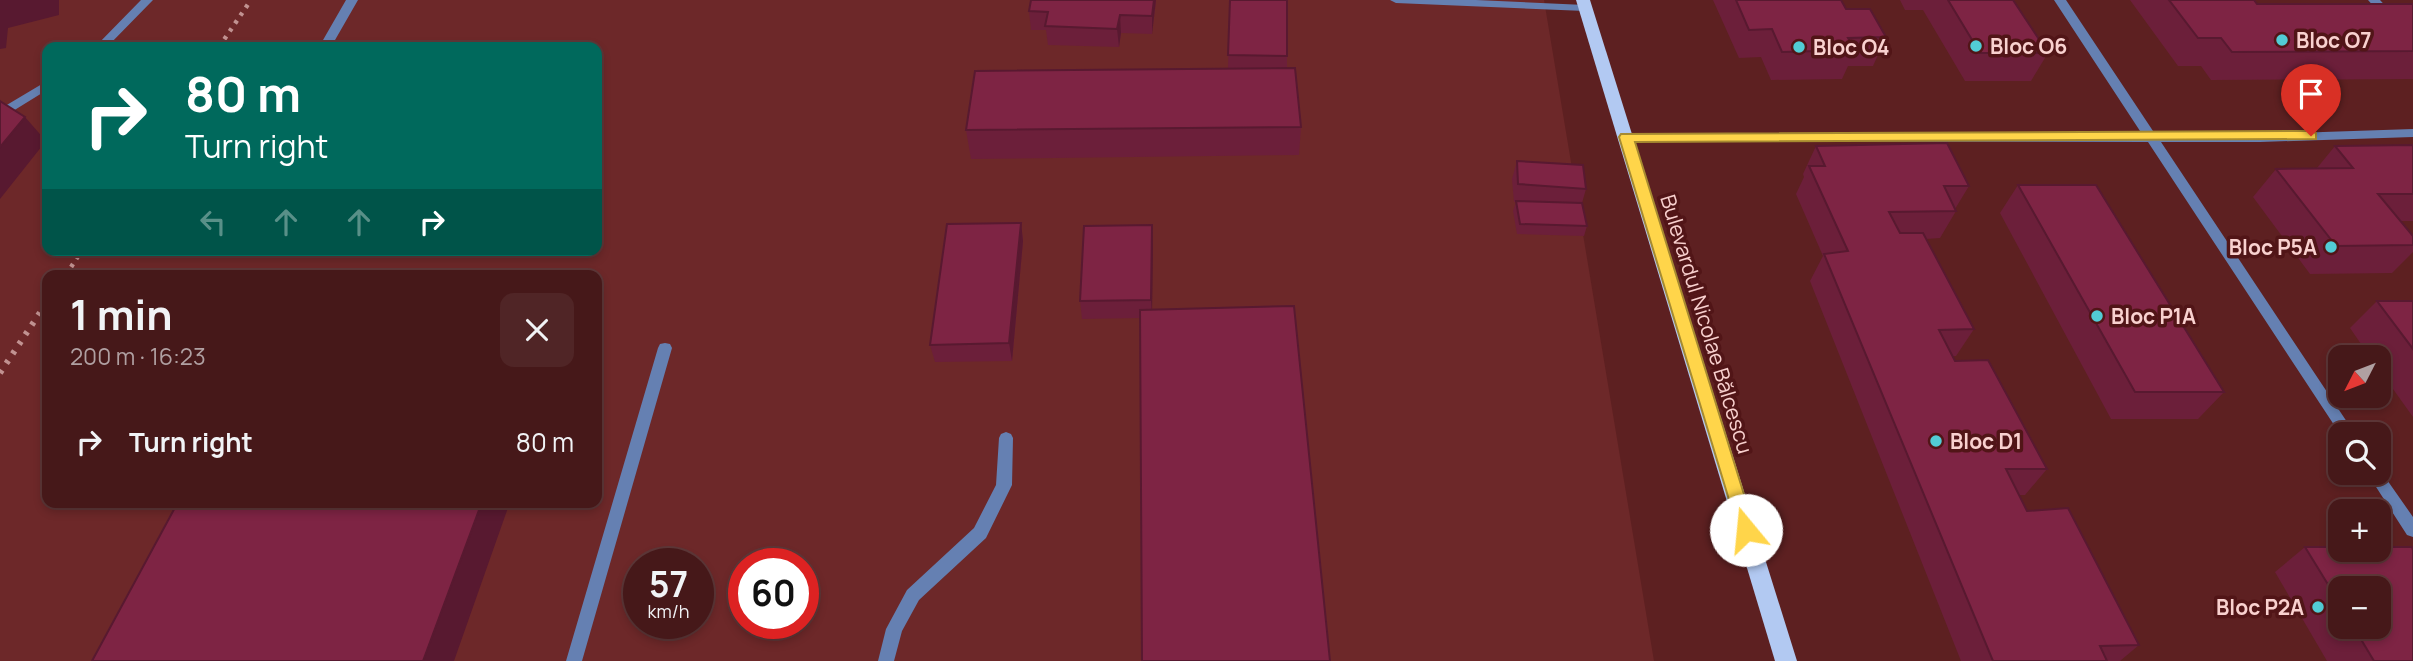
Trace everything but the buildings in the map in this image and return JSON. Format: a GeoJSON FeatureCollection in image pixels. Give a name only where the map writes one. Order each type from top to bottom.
{"type":"FeatureCollection","features":[{"type":"Feature","properties":{"kind":"main road","name":"Bulevardul Nicolae Bălcescu"},"geometry":{"type":"LineString","coordinates":[[1584,4],[1786,661]]}},
{"type":"Feature","properties":{"kind":"street"},"geometry":{"type":"LineString","coordinates":[[106,42],[147,0]]}},
{"type":"Feature","properties":{"kind":"street"},"geometry":{"type":"LineString","coordinates":[[328,42],[352,0]]}},
{"type":"Feature","properties":{"kind":"street"},"geometry":{"type":"LineString","coordinates":[[1396,0],[1584,4]]}},
{"type":"Feature","properties":{"kind":"street"},"geometry":{"type":"LineString","coordinates":[[2060,0],[2340,422]]}},
{"type":"Feature","properties":{"kind":"street"},"geometry":{"type":"LineString","coordinates":[[2374,0],[2413,43]]}},
{"type":"Feature","properties":{"kind":"street"},"geometry":{"type":"LineString","coordinates":[[0,115],[42,88]]}},
{"type":"Feature","properties":{"kind":"street"},"geometry":{"type":"LineString","coordinates":[[1626,137],[2260,138],[2413,133]]}},
{"type":"Feature","properties":{"kind":"street"},"geometry":{"type":"LineString","coordinates":[[575,661],[665,348]]}},
{"type":"Feature","properties":{"kind":"street"},"geometry":{"type":"LineString","coordinates":[[887,661],[894,629],[913,595],[980,533],[1004,485],[1006,438]]}},
{"type":"Feature","properties":{"kind":"street"},"geometry":{"type":"LineString","coordinates":[[2383,485],[2413,530]]}},
{"type":"Feature","properties":{"kind":"shaded area"},"geometry":{"type":"Polygon","coordinates":[[[0,0],[1544,0],[1654,661],[0,661],[0,0]]]}},
{"type":"Feature","properties":{"kind":"railway"},"geometry":{"type":"LineString","coordinates":[[222,42],[251,0]]}},
{"type":"Feature","properties":{"kind":"railway"},"geometry":{"type":"LineString","coordinates":[[69,270],[78,256]]}},
{"type":"Feature","properties":{"kind":"railway"},"geometry":{"type":"LineString","coordinates":[[0,373],[42,310]]}},
{"type":"Feature","properties":{"kind":"place","name":"Bloc O7"},"geometry":{"type":"Point","coordinates":[2282,40]}},
{"type":"Feature","properties":{"kind":"place","name":"Bloc O6"},"geometry":{"type":"Point","coordinates":[1976,46]}},
{"type":"Feature","properties":{"kind":"place","name":"Bloc O4"},"geometry":{"type":"Point","coordinates":[1799,47]}},
{"type":"Feature","properties":{"kind":"place","name":"Bloc P5A"},"geometry":{"type":"Point","coordinates":[2331,247]}},
{"type":"Feature","properties":{"kind":"place","name":"Bloc P1A"},"geometry":{"type":"Point","coordinates":[2097,316]}},
{"type":"Feature","properties":{"kind":"place","name":"Bloc D1"},"geometry":{"type":"Point","coordinates":[1936,441]}},
{"type":"Feature","properties":{"kind":"place","name":"Bloc P2A"},"geometry":{"type":"Point","coordinates":[2318,607]}},
{"type":"Feature","properties":{"kind":"route"},"geometry":{"type":"LineString","coordinates":[[1746,530],[1626,137],[2311,136]]}}]}
